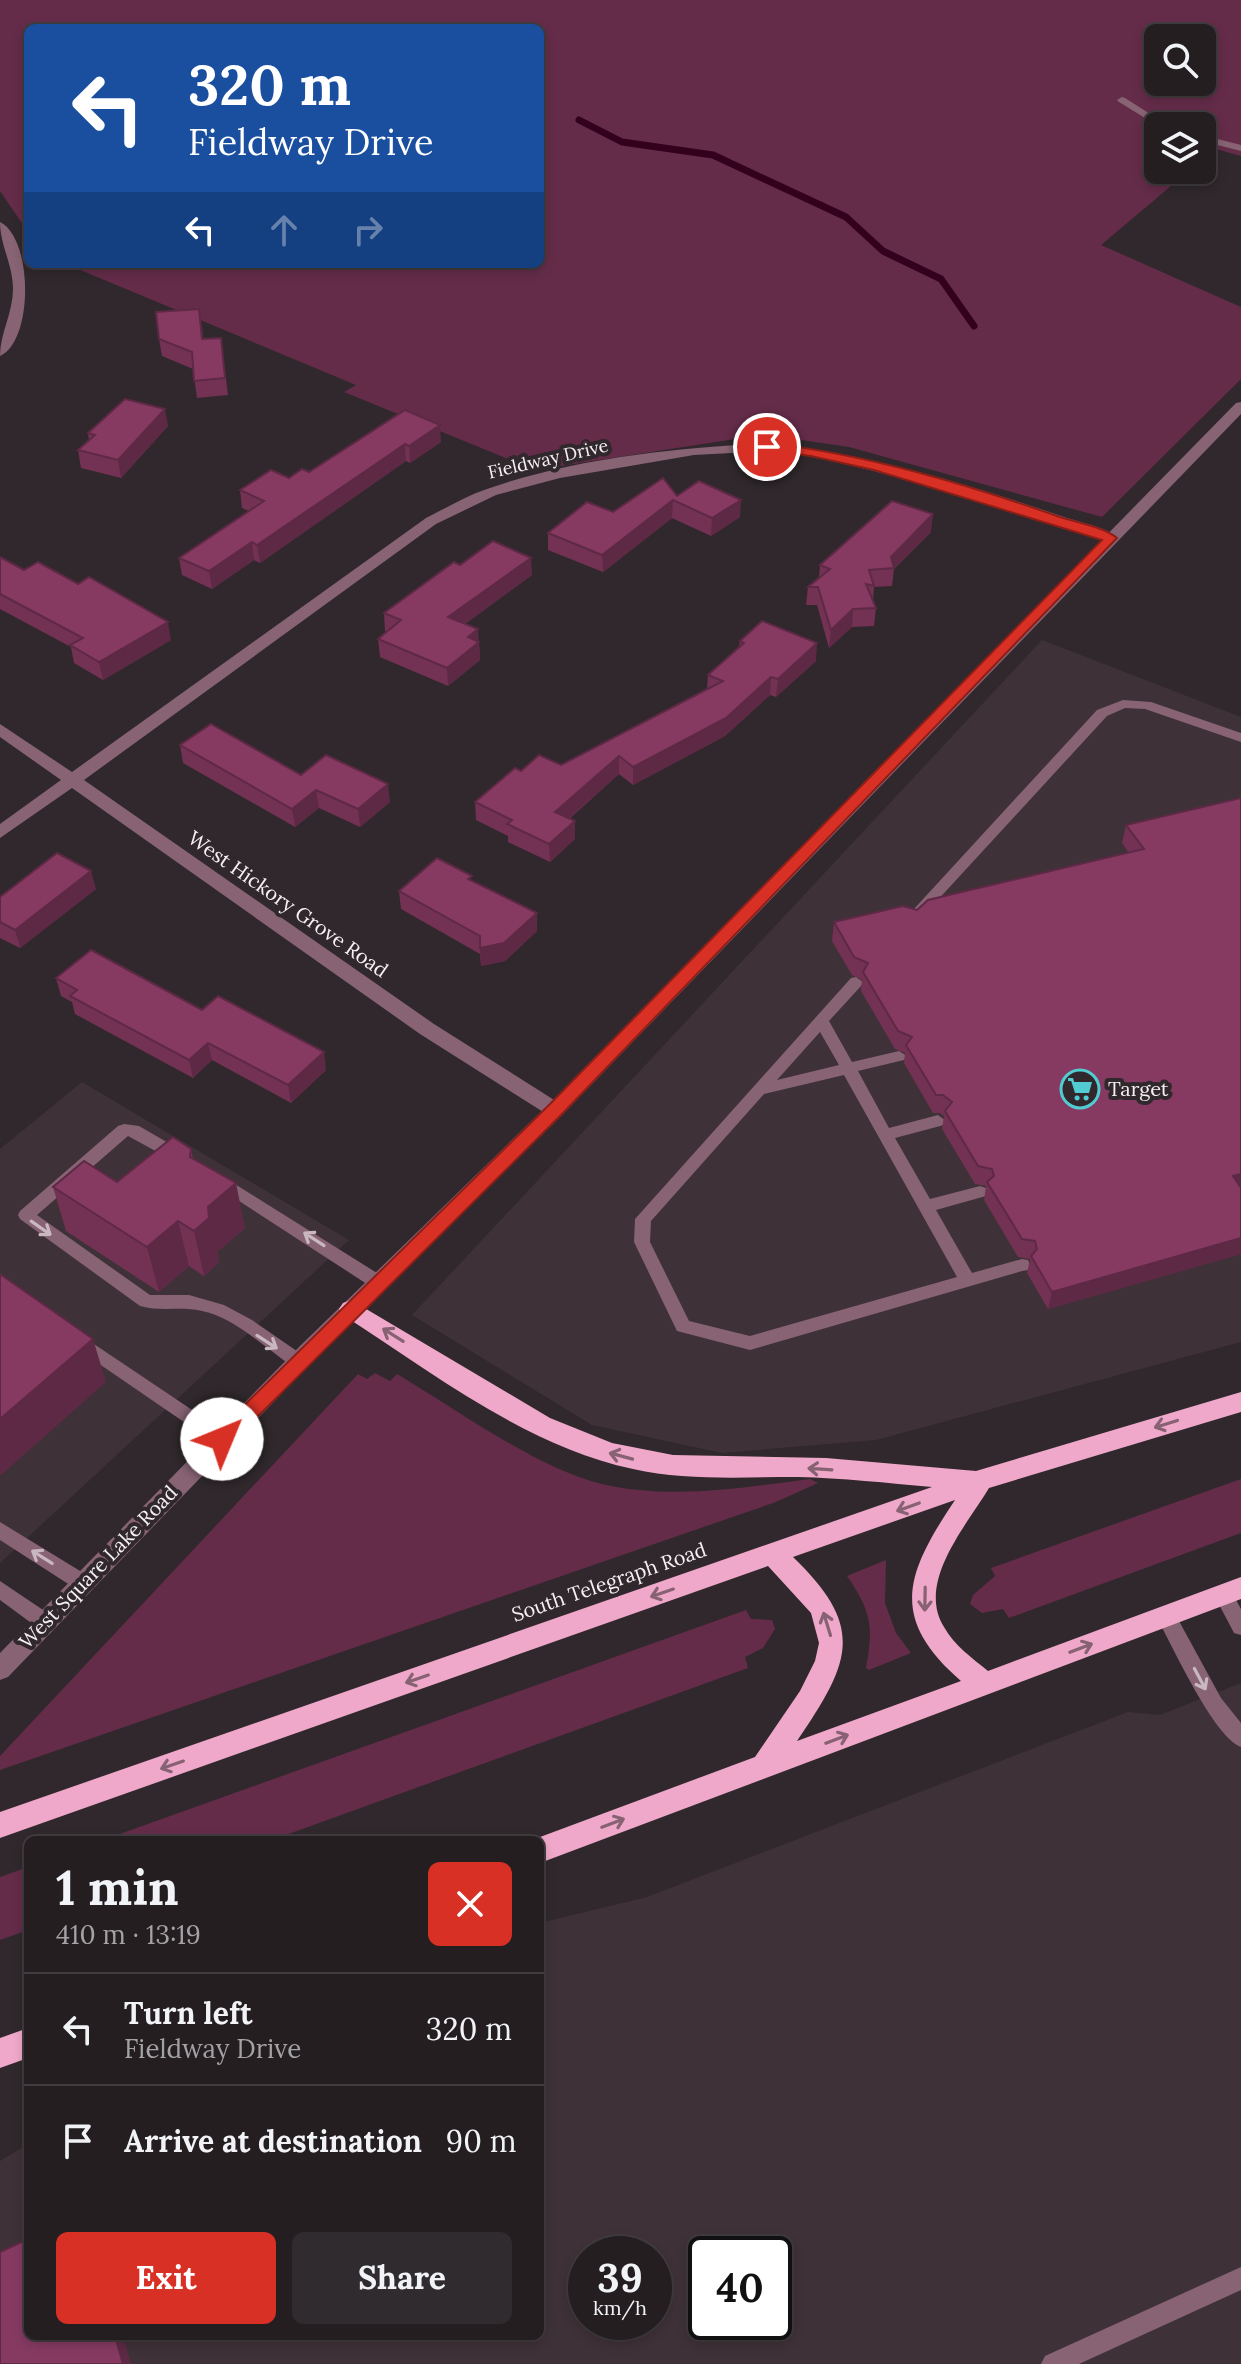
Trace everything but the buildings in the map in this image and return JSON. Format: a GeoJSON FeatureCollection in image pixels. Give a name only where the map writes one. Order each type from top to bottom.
{"type":"FeatureCollection","features":[{"type":"Feature","properties":{"kind":"highway"},"geometry":{"type":"LineString","coordinates":[[351,1309],[516,1411],[572,1439],[613,1454],[655,1464],[698,1468],[780,1467],[981,1480],[931,1563],[923,1593],[925,1614],[934,1635],[984,1684]]}},
{"type":"Feature","properties":{"kind":"highway","name":"South Telegraph Road"},"geometry":{"type":"LineString","coordinates":[[0,1825],[981,1480],[1241,1402]]}},
{"type":"Feature","properties":{"kind":"highway"},"geometry":{"type":"LineString","coordinates":[[764,1767],[822,1677],[832,1650],[830,1626],[818,1601],[773,1554]]}},
{"type":"Feature","properties":{"kind":"highway"},"geometry":{"type":"LineString","coordinates":[[544,1849],[1232,1591]]}},
{"type":"Feature","properties":{"kind":"highway"},"geometry":{"type":"LineString","coordinates":[[0,2053],[24,2044]]}},
{"type":"Feature","properties":{"kind":"street"},"geometry":{"type":"LineString","coordinates":[[0,226],[13,251],[20,281],[16,322],[0,352]]}},
{"type":"Feature","properties":{"kind":"street","name":"West Square Lake Road"},"geometry":{"type":"LineString","coordinates":[[0,1669],[298,1361],[555,1110],[1241,406]]}},
{"type":"Feature","properties":{"kind":"street","name":"Fieldway Drive"},"geometry":{"type":"LineString","coordinates":[[0,832],[431,521],[491,492],[548,476],[694,451],[789,449],[832,456],[947,486],[1111,538]]}},
{"type":"Feature","properties":{"kind":"street","name":"West Hickory Grove Road"},"geometry":{"type":"LineString","coordinates":[[0,729],[427,1029],[555,1110]]}},
{"type":"Feature","properties":{"kind":"lane"},"geometry":{"type":"LineString","coordinates":[[1122,100],[1144,114]]}},
{"type":"Feature","properties":{"kind":"lane"},"geometry":{"type":"LineString","coordinates":[[1216,142],[1241,148]]}},
{"type":"Feature","properties":{"kind":"lane"},"geometry":{"type":"LineString","coordinates":[[910,922],[1102,713],[1123,704],[1146,705],[1241,738]]}},
{"type":"Feature","properties":{"kind":"lane"},"geometry":{"type":"LineString","coordinates":[[856,982],[643,1219],[642,1242],[683,1326],[750,1343],[1022,1265]]}},
{"type":"Feature","properties":{"kind":"lane"},"geometry":{"type":"LineString","coordinates":[[821,1020],[888,1134],[967,1280]]}},
{"type":"Feature","properties":{"kind":"lane"},"geometry":{"type":"LineString","coordinates":[[758,1090],[899,1056]]}},
{"type":"Feature","properties":{"kind":"lane"},"geometry":{"type":"LineString","coordinates":[[888,1134],[938,1121]]}},
{"type":"Feature","properties":{"kind":"lane"},"geometry":{"type":"LineString","coordinates":[[298,1361],[217,1309],[190,1302],[166,1305],[146,1301],[26,1215],[129,1128],[205,1172],[379,1283]]}},
{"type":"Feature","properties":{"kind":"lane"},"geometry":{"type":"LineString","coordinates":[[927,1206],[980,1192]]}},
{"type":"Feature","properties":{"kind":"lane"},"geometry":{"type":"LineString","coordinates":[[63,1331],[222,1439]]}},
{"type":"Feature","properties":{"kind":"lane"},"geometry":{"type":"LineString","coordinates":[[0,1530],[83,1583]]}},
{"type":"Feature","properties":{"kind":"lane"},"geometry":{"type":"LineString","coordinates":[[0,1589],[45,1622]]}},
{"type":"Feature","properties":{"kind":"lane"},"geometry":{"type":"LineString","coordinates":[[1232,1591],[1241,1627]]}},
{"type":"Feature","properties":{"kind":"lane"},"geometry":{"type":"LineString","coordinates":[[1166,1616],[1214,1704],[1241,1738]]}},
{"type":"Feature","properties":{"kind":"lane"},"geometry":{"type":"LineString","coordinates":[[1053,2364],[1241,2278]]}},
{"type":"Feature","properties":{"kind":"shaded area"},"geometry":{"type":"Polygon","coordinates":[[[0,0],[1241,0],[1241,156],[1216,149],[1216,112],[1144,112],[1144,184],[1173,184],[1101,245],[1241,307],[1241,379],[1102,517],[849,447],[801,440],[735,439],[554,467],[518,463],[344,392],[356,385],[76,268],[544,268],[544,24],[24,24],[24,226],[0,191],[0,0]]]}},
{"type":"Feature","properties":{"kind":"shaded area"},"geometry":{"type":"Polygon","coordinates":[[[1042,640],[1241,717],[1241,1342],[876,1440],[722,1453],[592,1425],[412,1315],[1042,640]]]}},
{"type":"Feature","properties":{"kind":"shaded area"},"geometry":{"type":"Polygon","coordinates":[[[82,1082],[349,1240],[0,1563],[0,1149],[82,1082]]]}},
{"type":"Feature","properties":{"kind":"shaded area"},"geometry":{"type":"Polygon","coordinates":[[[375,1373],[390,1381],[397,1374],[525,1452],[602,1484],[680,1492],[810,1479],[818,1483],[776,1502],[0,1770],[0,1756],[358,1374],[367,1379],[375,1373]]]}},
{"type":"Feature","properties":{"kind":"shaded area"},"geometry":{"type":"Polygon","coordinates":[[[1241,1479],[1241,1533],[1009,1618],[1003,1609],[982,1613],[970,1604],[973,1595],[995,1576],[991,1568],[1241,1479]]]}},
{"type":"Feature","properties":{"kind":"shaded area"},"geometry":{"type":"Polygon","coordinates":[[[886,1560],[885,1603],[896,1633],[911,1653],[869,1670],[866,1668],[870,1630],[866,1609],[847,1576],[886,1560]]]}},
{"type":"Feature","properties":{"kind":"shaded area"},"geometry":{"type":"Polygon","coordinates":[[[746,1610],[751,1619],[772,1620],[775,1629],[763,1648],[745,1657],[748,1668],[283,1836],[114,1836],[746,1610]]]}},
{"type":"Feature","properties":{"kind":"shaded area"},"geometry":{"type":"Polygon","coordinates":[[[1241,1683],[1241,2364],[0,2364],[0,2161],[24,2146],[24,2340],[544,2340],[544,1922],[647,1897],[1128,1712],[1160,1715],[1241,1683]]]}},
{"type":"Feature","properties":{"kind":"shaded area"},"geometry":{"type":"Polygon","coordinates":[[[24,1868],[24,1931],[0,1940],[0,1877],[24,1868]]]}},
{"type":"Feature","properties":{"kind":"waterway"},"geometry":{"type":"LineString","coordinates":[[579,120],[622,142],[713,155],[846,217],[883,251],[941,279],[974,326]]}},
{"type":"Feature","properties":{"kind":"place","name":"Target"},"geometry":{"type":"Point","coordinates":[1080,1089]}},
{"type":"Feature","properties":{"kind":"route"},"geometry":{"type":"LineString","coordinates":[[222,1439],[555,1110],[1111,538],[1035,512],[877,467],[811,452],[767,447]]}}]}
